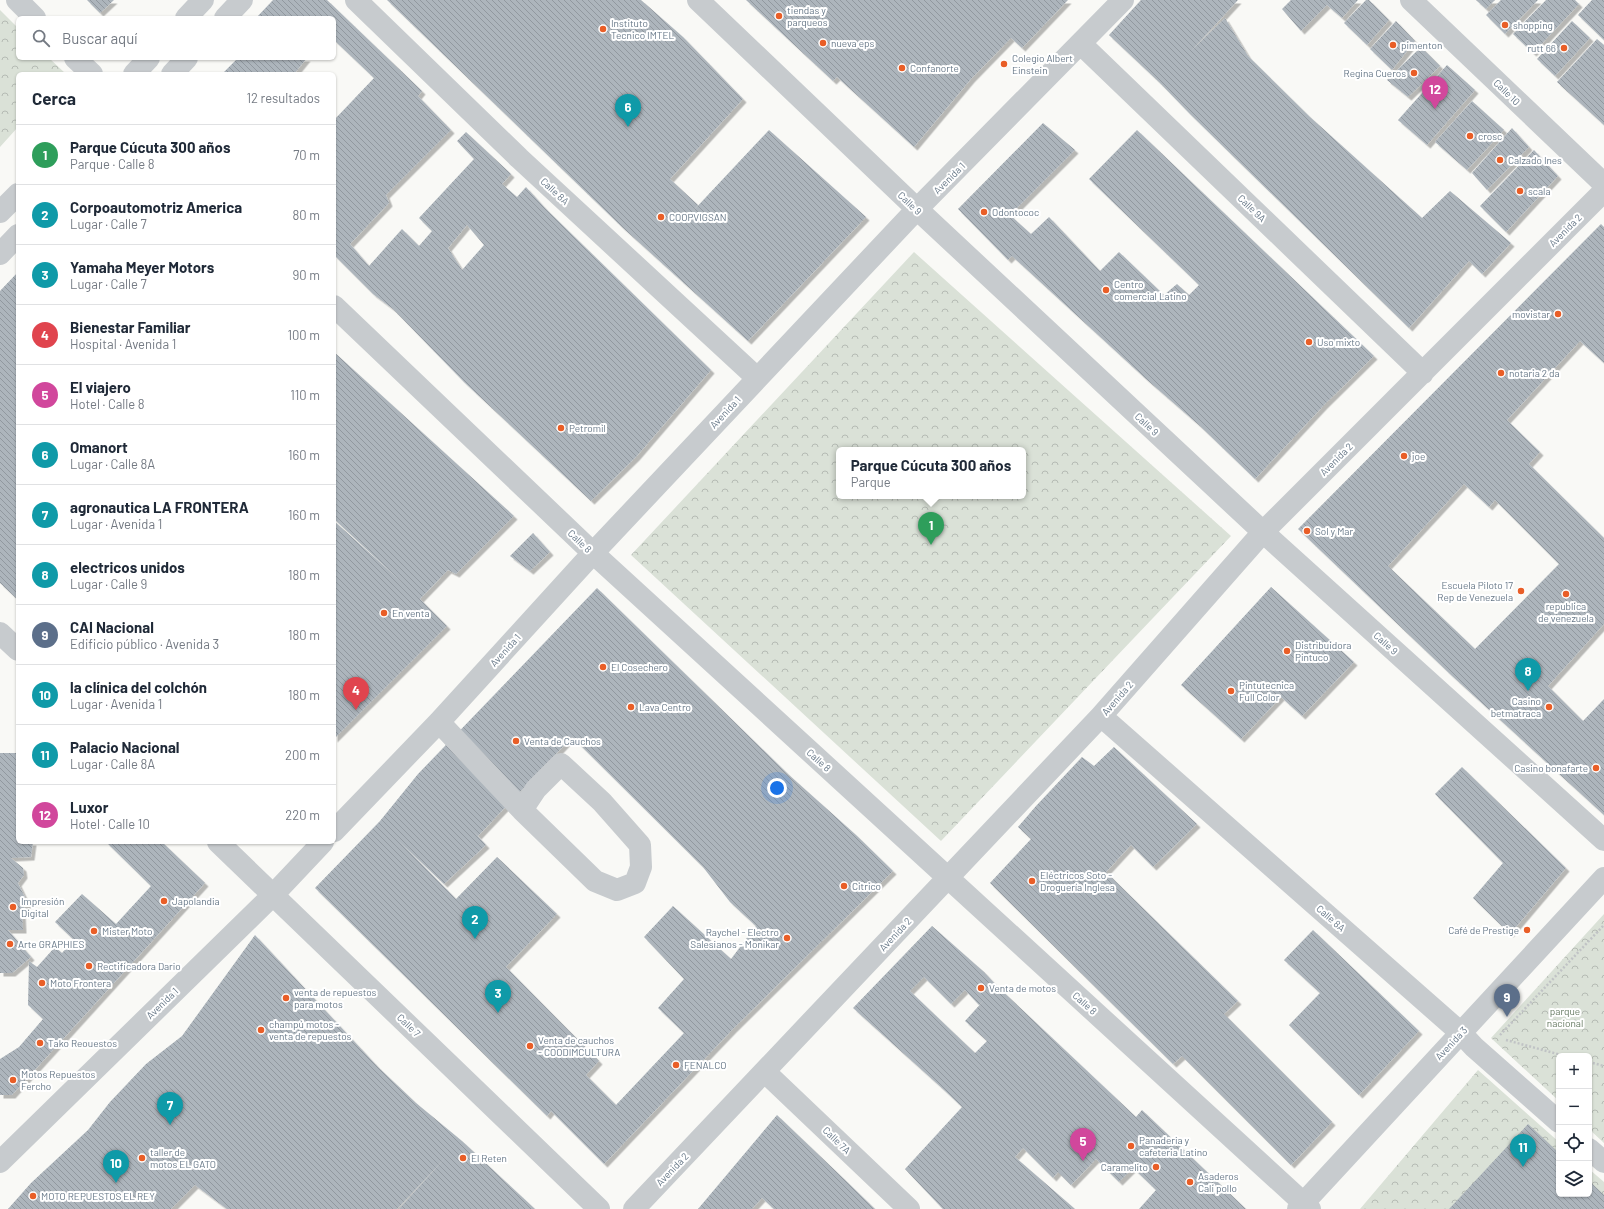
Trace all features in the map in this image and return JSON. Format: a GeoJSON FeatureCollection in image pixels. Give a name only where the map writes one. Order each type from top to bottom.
{"type":"FeatureCollection","features":[{"type":"Feature","properties":{"kind":"street"},"geometry":{"type":"LineString","coordinates":[[17,0],[33,16]]}},
{"type":"Feature","properties":{"kind":"street"},"geometry":{"type":"LineString","coordinates":[[188,16],[203,0]]}},
{"type":"Feature","properties":{"kind":"street"},"geometry":{"type":"LineString","coordinates":[[227,16],[242,0]]}},
{"type":"Feature","properties":{"kind":"street","name":"Calle 8A"},"geometry":{"type":"LineString","coordinates":[[356,0],[519,158],[757,378]]}},
{"type":"Feature","properties":{"kind":"street","name":"Calle 9"},"geometry":{"type":"LineString","coordinates":[[698,0],[917,209],[1263,532],[1604,840]]}},
{"type":"Feature","properties":{"kind":"street","name":"Avenida 1"},"geometry":{"type":"LineString","coordinates":[[336,829],[439,722],[593,553],[917,209],[1123,0]]}},
{"type":"Feature","properties":{"kind":"street","name":"Calle 10"},"geometry":{"type":"LineString","coordinates":[[1411,0],[1604,184]]}},
{"type":"Feature","properties":{"kind":"street","name":"Calle 9A"},"geometry":{"type":"LineString","coordinates":[[1081,44],[1423,373]]}},
{"type":"Feature","properties":{"kind":"street"},"geometry":{"type":"LineString","coordinates":[[78,60],[90,72]]}},
{"type":"Feature","properties":{"kind":"street"},"geometry":{"type":"LineString","coordinates":[[136,72],[147,60]]}},
{"type":"Feature","properties":{"kind":"street"},"geometry":{"type":"LineString","coordinates":[[174,72],[185,60]]}},
{"type":"Feature","properties":{"kind":"street","name":"Avenida 2"},"geometry":{"type":"LineString","coordinates":[[634,1209],[1101,716],[1263,532],[1604,191]]}},
{"type":"Feature","properties":{"kind":"street"},"geometry":{"type":"LineString","coordinates":[[0,212],[16,196]]}},
{"type":"Feature","properties":{"kind":"street"},"geometry":{"type":"LineString","coordinates":[[0,254],[16,237]]}},
{"type":"Feature","properties":{"kind":"street","name":"Calle 8"},"geometry":{"type":"LineString","coordinates":[[336,308],[593,553],[1304,1207]]}},
{"type":"Feature","properties":{"kind":"street"},"geometry":{"type":"LineString","coordinates":[[0,632],[16,648]]}},
{"type":"Feature","properties":{"kind":"street","name":"Calle 8A"},"geometry":{"type":"LineString","coordinates":[[1101,716],[1461,1033],[1474,1047],[1556,1119]]}},
{"type":"Feature","properties":{"kind":"street"},"geometry":{"type":"LineString","coordinates":[[439,722],[522,810],[595,881],[617,890],[635,883],[641,866],[640,845],[602,802],[561,764],[536,790],[522,810]]}},
{"type":"Feature","properties":{"kind":"street","name":"Calle 7"},"geometry":{"type":"LineString","coordinates":[[220,844],[599,1209]]}},
{"type":"Feature","properties":{"kind":"street","name":"Avenida 1"},"geometry":{"type":"LineString","coordinates":[[0,1162],[273,894],[321,844]]}},
{"type":"Feature","properties":{"kind":"street","name":"Avenida 3"},"geometry":{"type":"LineString","coordinates":[[1304,1207],[1461,1033],[1604,878]]}},
{"type":"Feature","properties":{"kind":"street","name":"Calle 7A"},"geometry":{"type":"LineString","coordinates":[[765,1072],[909,1209]]}},
{"type":"Feature","properties":{"kind":"street"},"geometry":{"type":"LineString","coordinates":[[1592,1152],[1604,1162]]}},
{"type":"Feature","properties":{"kind":"path"},"geometry":{"type":"LineString","coordinates":[[1556,1054],[1498,1038],[1604,925]]}},
{"type":"Feature","properties":{"kind":"path"},"geometry":{"type":"LineString","coordinates":[[1592,1063],[1604,1066]]}},
{"type":"Feature","properties":{"kind":"green space"},"geometry":{"type":"Polygon","coordinates":[[[0,10],[16,26],[16,60],[51,60],[64,72],[16,72],[16,129],[0,147],[0,10]]]}},
{"type":"Feature","properties":{"kind":"green space"},"geometry":{"type":"Polygon","coordinates":[[[914,252],[1231,536],[941,841],[631,555],[914,252]]]}},
{"type":"Feature","properties":{"kind":"green space","name":"parque nacional"},"geometry":{"type":"Polygon","coordinates":[[[1604,914],[1604,1143],[1592,1132],[1592,1053],[1556,1053],[1556,1098],[1491,1038],[1604,914]]]}},
{"type":"Feature","properties":{"kind":"green space"},"geometry":{"type":"Polygon","coordinates":[[[1478,1070],[1556,1139],[1556,1197],[1592,1197],[1592,1172],[1604,1182],[1604,1209],[1360,1209],[1478,1070]]]}},
{"type":"Feature","properties":{"kind":"building"},"geometry":{"type":"Polygon","coordinates":[[[87,0],[114,0],[100,13],[87,0]]]}},
{"type":"Feature","properties":{"kind":"building"},"geometry":{"type":"Polygon","coordinates":[[[273,0],[327,0],[422,91],[418,96],[451,130],[386,195],[389,203],[350,244],[369,266],[402,229],[419,246],[432,231],[419,218],[474,159],[457,141],[466,132],[511,174],[502,184],[517,197],[526,187],[545,208],[711,370],[636,457],[591,501],[464,382],[393,309],[373,294],[336,257],[336,118],[374,78],[336,42],[336,16],[258,16],[273,0]],[[467,225],[448,248],[462,270],[484,245],[467,225]]]}},
{"type":"Feature","properties":{"kind":"building"},"geometry":{"type":"Polygon","coordinates":[[[387,0],[641,0],[683,37],[743,99],[670,179],[698,205],[692,212],[769,130],[866,217],[748,341],[623,228],[387,0]]]}},
{"type":"Feature","properties":{"kind":"building"},"geometry":{"type":"Polygon","coordinates":[[[746,0],[1068,0],[1022,48],[1011,38],[971,79],[914,147],[837,77],[833,81],[746,0]]]}},
{"type":"Feature","properties":{"kind":"building"},"geometry":{"type":"Polygon","coordinates":[[[1141,0],[1238,0],[1191,51],[1225,18],[1248,56],[1310,117],[1422,218],[1450,191],[1511,243],[1482,274],[1469,261],[1409,328],[1159,82],[1109,35],[1141,0]]]}},
{"type":"Feature","properties":{"kind":"building"},"geometry":{"type":"Polygon","coordinates":[[[1291,0],[1358,0],[1342,18],[1327,5],[1301,31],[1282,9],[1291,0]]]}},
{"type":"Feature","properties":{"kind":"building"},"geometry":{"type":"Polygon","coordinates":[[[1366,0],[1369,0],[1389,20],[1367,45],[1344,23],[1366,0]]]}},
{"type":"Feature","properties":{"kind":"building"},"geometry":{"type":"Polygon","coordinates":[[[1476,0],[1495,0],[1486,9],[1476,0]]]}},
{"type":"Feature","properties":{"kind":"building","name":"shopping"},"geometry":{"type":"Polygon","coordinates":[[[1501,0],[1538,0],[1505,34],[1486,15],[1501,0]]]}},
{"type":"Feature","properties":{"kind":"building"},"geometry":{"type":"Polygon","coordinates":[[[1546,0],[1575,0],[1579,4],[1533,53],[1513,34],[1546,0]]]}},
{"type":"Feature","properties":{"kind":"building"},"geometry":{"type":"Polygon","coordinates":[[[1592,0],[1604,0],[1604,40],[1578,15],[1592,0]]]}},
{"type":"Feature","properties":{"kind":"building","name":"pimenton"},"geometry":{"type":"Polygon","coordinates":[[[1396,21],[1415,41],[1392,70],[1370,49],[1396,21]]]}},
{"type":"Feature","properties":{"kind":"building","name":"rutt 66"},"geometry":{"type":"Polygon","coordinates":[[[1572,21],[1590,38],[1555,76],[1537,59],[1572,21]]]}},
{"type":"Feature","properties":{"kind":"building"},"geometry":{"type":"Polygon","coordinates":[[[1597,39],[1604,45],[1604,125],[1557,82],[1597,39]]]}},
{"type":"Feature","properties":{"kind":"building","name":"Regina Cueros"},"geometry":{"type":"Polygon","coordinates":[[[1421,47],[1440,66],[1408,97],[1387,80],[1421,47]]]}},
{"type":"Feature","properties":{"kind":"building"},"geometry":{"type":"Polygon","coordinates":[[[236,60],[305,60],[296,72],[224,72],[236,60]]]}},
{"type":"Feature","properties":{"kind":"building"},"geometry":{"type":"Polygon","coordinates":[[[1447,65],[1475,90],[1427,145],[1398,120],[1447,65]]]}},
{"type":"Feature","properties":{"kind":"building","name":"crosc"},"geometry":{"type":"Polygon","coordinates":[[[1472,101],[1504,130],[1467,170],[1435,142],[1472,101]]]}},
{"type":"Feature","properties":{"kind":"building"},"geometry":{"type":"Polygon","coordinates":[[[1043,123],[1075,150],[1010,215],[1031,234],[1049,217],[1100,271],[1119,252],[1164,295],[1177,284],[1189,295],[1199,285],[1089,179],[1137,130],[1374,356],[1324,405],[1255,479],[1200,426],[1146,379],[1012,256],[1008,260],[958,209],[1043,123]]]}},
{"type":"Feature","properties":{"kind":"building","name":"Calzado Ines"},"geometry":{"type":"Polygon","coordinates":[[[1512,128],[1529,147],[1487,190],[1472,173],[1512,128]]]}},
{"type":"Feature","properties":{"kind":"building","name":"scala"},"geometry":{"type":"Polygon","coordinates":[[[1534,150],[1558,176],[1506,232],[1480,206],[1534,150]]]}},
{"type":"Feature","properties":{"kind":"building"},"geometry":{"type":"Polygon","coordinates":[[[1601,224],[1604,227],[1604,363],[1580,341],[1507,420],[1540,452],[1529,464],[1604,538],[1604,624],[1548,686],[1583,721],[1604,699],[1604,815],[1450,674],[1298,529],[1601,224]],[[1464,484],[1388,566],[1475,649],[1559,564],[1495,500],[1489,507],[1464,484]]]}},
{"type":"Feature","properties":{"kind":"building"},"geometry":{"type":"Polygon","coordinates":[[[16,274],[16,598],[0,583],[0,291],[16,274]]]}},
{"type":"Feature","properties":{"kind":"building"},"geometry":{"type":"Polygon","coordinates":[[[336,354],[514,516],[456,574],[448,570],[420,599],[447,626],[336,737],[336,523],[405,585],[336,521],[336,354]]]}},
{"type":"Feature","properties":{"kind":"building"},"geometry":{"type":"Polygon","coordinates":[[[533,533],[550,552],[530,571],[510,556],[533,533]]]}},
{"type":"Feature","properties":{"kind":"building","name":"Distribuidora Pintuco"},"geometry":{"type":"Polygon","coordinates":[[[1271,587],[1354,662],[1302,716],[1281,697],[1241,739],[1181,685],[1271,587]]]}},
{"type":"Feature","properties":{"kind":"building"},"geometry":{"type":"Polygon","coordinates":[[[597,588],[789,775],[856,835],[893,871],[733,1029],[604,1164],[551,1111],[547,1116],[315,888],[380,821],[418,774],[597,588]],[[572,737],[478,836],[472,830],[486,845],[444,884],[399,841],[456,899],[497,857],[557,914],[506,967],[599,1061],[586,1075],[616,1105],[684,1033],[658,1008],[684,979],[644,937],[673,906],[731,959],[756,926],[730,902],[703,867],[572,737]]]}},
{"type":"Feature","properties":{"kind":"building"},"geometry":{"type":"Polygon","coordinates":[[[1114,747],[1197,824],[1153,867],[1131,845],[1106,872],[1238,1001],[1224,1014],[1332,1122],[1291,1165],[1182,1056],[1173,1064],[990,883],[1031,839],[1018,827],[1036,806],[1082,757],[1094,766],[1114,747]]]}},
{"type":"Feature","properties":{"kind":"building"},"geometry":{"type":"Polygon","coordinates":[[[0,753],[16,753],[16,844],[33,844],[31,857],[11,858],[23,868],[24,875],[18,883],[28,904],[22,909],[23,930],[8,930],[31,957],[12,973],[0,973],[0,753]]]}},
{"type":"Feature","properties":{"kind":"building"},"geometry":{"type":"Polygon","coordinates":[[[1462,767],[1566,868],[1510,934],[1473,898],[1503,863],[1435,794],[1462,767]]]}},
{"type":"Feature","properties":{"kind":"building"},"geometry":{"type":"Polygon","coordinates":[[[108,844],[164,844],[205,883],[12,1095],[0,1095],[0,1059],[19,1047],[43,1019],[28,1005],[29,961],[37,967],[55,947],[62,953],[74,940],[55,922],[82,894],[116,924],[151,886],[108,844]]]}},
{"type":"Feature","properties":{"kind":"building"},"geometry":{"type":"Polygon","coordinates":[[[932,926],[984,972],[1136,1117],[1142,1110],[1246,1209],[1139,1209],[1156,1190],[1133,1168],[1119,1182],[1096,1159],[1071,1185],[1058,1172],[1053,1178],[1023,1148],[1015,1157],[1075,1209],[943,1209],[905,1169],[962,1107],[853,1008],[932,926]],[[924,977],[910,991],[975,1053],[987,1041],[965,1021],[985,999],[979,1005],[965,990],[951,1004],[924,977]]]}},
{"type":"Feature","properties":{"kind":"building"},"geometry":{"type":"Polygon","coordinates":[[[1313,930],[1419,1031],[1359,1095],[1289,1025],[1320,993],[1284,960],[1313,930]]]}},
{"type":"Feature","properties":{"kind":"building"},"geometry":{"type":"Polygon","coordinates":[[[255,935],[378,1067],[416,1103],[462,1141],[535,1209],[399,1209],[446,1157],[397,1209],[227,1209],[195,1185],[171,1209],[8,1209],[31,1183],[88,1130],[110,1102],[146,1064],[182,1036],[255,935]]]}},
{"type":"Feature","properties":{"kind":"building"},"geometry":{"type":"Polygon","coordinates":[[[777,1115],[875,1209],[774,1209],[762,1198],[752,1209],[698,1209],[777,1115]]]}},
{"type":"Feature","properties":{"kind":"building"},"geometry":{"type":"Polygon","coordinates":[[[1528,1124],[1556,1150],[1556,1197],[1592,1197],[1592,1184],[1604,1195],[1604,1209],[1449,1209],[1528,1124]]]}},
{"type":"Feature","properties":{"kind":"place","name":"tiendas y parqueos"},"geometry":{"type":"Point","coordinates":[779,16]}},
{"type":"Feature","properties":{"kind":"place","name":"shopping"},"geometry":{"type":"Point","coordinates":[1505,25]}},
{"type":"Feature","properties":{"kind":"place","name":"Instituto Tecnico IMTEL"},"geometry":{"type":"Point","coordinates":[603,29]}},
{"type":"Feature","properties":{"kind":"place","name":"nueva eps"},"geometry":{"type":"Point","coordinates":[823,43]}},
{"type":"Feature","properties":{"kind":"place","name":"pimenton"},"geometry":{"type":"Point","coordinates":[1393,45]}},
{"type":"Feature","properties":{"kind":"place","name":"rutt 66"},"geometry":{"type":"Point","coordinates":[1564,48]}},
{"type":"Feature","properties":{"kind":"place","name":"Colegio Albert Einstein"},"geometry":{"type":"Point","coordinates":[1004,64]}},
{"type":"Feature","properties":{"kind":"place","name":"Confanorte"},"geometry":{"type":"Point","coordinates":[902,68]}},
{"type":"Feature","properties":{"kind":"place","name":"Regina Cueros"},"geometry":{"type":"Point","coordinates":[1414,73]}},
{"type":"Feature","properties":{"kind":"place","name":"Luxor"},"geometry":{"type":"Point","coordinates":[1435,109]}},
{"type":"Feature","properties":{"kind":"place","name":"Omanort"},"geometry":{"type":"Point","coordinates":[628,127]}},
{"type":"Feature","properties":{"kind":"place","name":"crosc"},"geometry":{"type":"Point","coordinates":[1470,136]}},
{"type":"Feature","properties":{"kind":"place","name":"Calzado Ines"},"geometry":{"type":"Point","coordinates":[1500,160]}},
{"type":"Feature","properties":{"kind":"place","name":"scala"},"geometry":{"type":"Point","coordinates":[1520,191]}},
{"type":"Feature","properties":{"kind":"place","name":"Odontococ"},"geometry":{"type":"Point","coordinates":[984,212]}},
{"type":"Feature","properties":{"kind":"place","name":"COOPVIGSAN"},"geometry":{"type":"Point","coordinates":[661,217]}},
{"type":"Feature","properties":{"kind":"place","name":"Centro comercial Latino"},"geometry":{"type":"Point","coordinates":[1106,290]}},
{"type":"Feature","properties":{"kind":"place","name":"movistar"},"geometry":{"type":"Point","coordinates":[1558,314]}},
{"type":"Feature","properties":{"kind":"place","name":"Uso mixto"},"geometry":{"type":"Point","coordinates":[1309,342]}},
{"type":"Feature","properties":{"kind":"place","name":"notaria 2 da"},"geometry":{"type":"Point","coordinates":[1501,373]}},
{"type":"Feature","properties":{"kind":"place","name":"Petromil"},"geometry":{"type":"Point","coordinates":[561,428]}},
{"type":"Feature","properties":{"kind":"place","name":"joe"},"geometry":{"type":"Point","coordinates":[1404,456]}},
{"type":"Feature","properties":{"kind":"place","name":"Sol y Mar"},"geometry":{"type":"Point","coordinates":[1307,531]}},
{"type":"Feature","properties":{"kind":"place","name":"Parque Cúcuta 300 años"},"geometry":{"type":"Point","coordinates":[931,545]}},
{"type":"Feature","properties":{"kind":"place","name":"Escuela Piloto 17 Rep de Venezuela"},"geometry":{"type":"Point","coordinates":[1521,591]}},
{"type":"Feature","properties":{"kind":"place","name":"republica de venezuela"},"geometry":{"type":"Point","coordinates":[1566,594]}},
{"type":"Feature","properties":{"kind":"place","name":"En venta"},"geometry":{"type":"Point","coordinates":[384,613]}},
{"type":"Feature","properties":{"kind":"place","name":"Distribuidora Pintuco"},"geometry":{"type":"Point","coordinates":[1287,651]}},
{"type":"Feature","properties":{"kind":"place","name":"El Cosechero"},"geometry":{"type":"Point","coordinates":[603,667]}},
{"type":"Feature","properties":{"kind":"place","name":"Pintutecnica Full Color"},"geometry":{"type":"Point","coordinates":[1231,691]}},
{"type":"Feature","properties":{"kind":"place","name":"electricos unidos"},"geometry":{"type":"Point","coordinates":[1528,691]}},
{"type":"Feature","properties":{"kind":"place","name":"Lava Centro"},"geometry":{"type":"Point","coordinates":[631,707]}},
{"type":"Feature","properties":{"kind":"place","name":"Casino betmatraca"},"geometry":{"type":"Point","coordinates":[1549,707]}},
{"type":"Feature","properties":{"kind":"place","name":"Bienestar Familiar"},"geometry":{"type":"Point","coordinates":[356,710]}},
{"type":"Feature","properties":{"kind":"place","name":"Venta de Cauchos"},"geometry":{"type":"Point","coordinates":[516,741]}},
{"type":"Feature","properties":{"kind":"place","name":"Casino bonafarte"},"geometry":{"type":"Point","coordinates":[1596,768]}},
{"type":"Feature","properties":{"kind":"place","name":"Eléctricos Soto - Droguería Inglesa"},"geometry":{"type":"Point","coordinates":[1032,881]}},
{"type":"Feature","properties":{"kind":"place","name":"Citrico"},"geometry":{"type":"Point","coordinates":[844,886]}},
{"type":"Feature","properties":{"kind":"place","name":"Japolandia"},"geometry":{"type":"Point","coordinates":[164,901]}},
{"type":"Feature","properties":{"kind":"place","name":"Impresión Digital"},"geometry":{"type":"Point","coordinates":[13,907]}},
{"type":"Feature","properties":{"kind":"place","name":"Café de Prestige"},"geometry":{"type":"Point","coordinates":[1527,930]}},
{"type":"Feature","properties":{"kind":"place","name":"Mister Moto"},"geometry":{"type":"Point","coordinates":[94,931]}},
{"type":"Feature","properties":{"kind":"place","name":"Raychel - Electro Salesianos - Monikar"},"geometry":{"type":"Point","coordinates":[787,938]}},
{"type":"Feature","properties":{"kind":"place","name":"Corpoautomotriz America"},"geometry":{"type":"Point","coordinates":[475,939]}},
{"type":"Feature","properties":{"kind":"place","name":"Arte GRAPHIES"},"geometry":{"type":"Point","coordinates":[10,944]}},
{"type":"Feature","properties":{"kind":"place","name":"Rectificadora Dario"},"geometry":{"type":"Point","coordinates":[89,966]}},
{"type":"Feature","properties":{"kind":"place","name":"Moto Frontera"},"geometry":{"type":"Point","coordinates":[42,983]}},
{"type":"Feature","properties":{"kind":"place","name":"Venta de motos"},"geometry":{"type":"Point","coordinates":[981,988]}},
{"type":"Feature","properties":{"kind":"place","name":"venta de repuestos para motos"},"geometry":{"type":"Point","coordinates":[286,998]}},
{"type":"Feature","properties":{"kind":"place","name":"Yamaha Meyer Motors"},"geometry":{"type":"Point","coordinates":[498,1013]}},
{"type":"Feature","properties":{"kind":"place","name":"CAI Nacional"},"geometry":{"type":"Point","coordinates":[1507,1017]}},
{"type":"Feature","properties":{"kind":"place","name":"champú motos - venta de repuestos"},"geometry":{"type":"Point","coordinates":[261,1030]}},
{"type":"Feature","properties":{"kind":"place","name":"Tako Reouestos"},"geometry":{"type":"Point","coordinates":[40,1043]}},
{"type":"Feature","properties":{"kind":"place","name":"Venta de cauchos - COODIMCULTURA"},"geometry":{"type":"Point","coordinates":[530,1046]}},
{"type":"Feature","properties":{"kind":"place","name":"FENALCO"},"geometry":{"type":"Point","coordinates":[676,1065]}},
{"type":"Feature","properties":{"kind":"place","name":"Motos Repuestos Fercho"},"geometry":{"type":"Point","coordinates":[13,1080]}},
{"type":"Feature","properties":{"kind":"place","name":"agronautica LA FRONTERA"},"geometry":{"type":"Point","coordinates":[170,1125]}},
{"type":"Feature","properties":{"kind":"place","name":"Panaderia y cafeteria Latino"},"geometry":{"type":"Point","coordinates":[1131,1146]}},
{"type":"Feature","properties":{"kind":"place","name":"taller de motos EL GATO"},"geometry":{"type":"Point","coordinates":[142,1158]}},
{"type":"Feature","properties":{"kind":"place","name":"El Reten"},"geometry":{"type":"Point","coordinates":[463,1158]}},
{"type":"Feature","properties":{"kind":"place","name":"El viajero"},"geometry":{"type":"Point","coordinates":[1083,1161]}},
{"type":"Feature","properties":{"kind":"place","name":"Caramelito"},"geometry":{"type":"Point","coordinates":[1156,1167]}},
{"type":"Feature","properties":{"kind":"place","name":"Palacio Nacional"},"geometry":{"type":"Point","coordinates":[1523,1167]}},
{"type":"Feature","properties":{"kind":"place","name":"Asaderos Cali pollo"},"geometry":{"type":"Point","coordinates":[1190,1182]}},
{"type":"Feature","properties":{"kind":"place","name":"la clínica del colchón"},"geometry":{"type":"Point","coordinates":[116,1183]}},
{"type":"Feature","properties":{"kind":"place","name":"MOTO REPUESTOS EL REY"},"geometry":{"type":"Point","coordinates":[33,1196]}}]}
